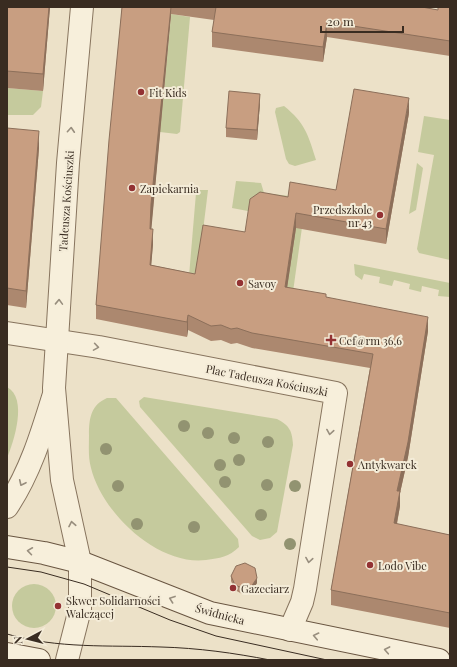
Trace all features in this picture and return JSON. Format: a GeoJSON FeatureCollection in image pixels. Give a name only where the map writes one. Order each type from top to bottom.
{"type":"FeatureCollection","features":[{"type":"Feature","properties":{"kind":"street","name":"Tadeusza Kościuszki"},"geometry":{"type":"LineString","coordinates":[[66,660],[80,609],[80,562],[62,480],[54,394],[68,163],[82,7]]}},
{"type":"Feature","properties":{"kind":"street","name":"Plac Tadeusza Kościuszki"},"geometry":{"type":"LineString","coordinates":[[7,333],[105,348],[336,393],[305,589],[302,602],[290,630]]}},
{"type":"Feature","properties":{"kind":"street","name":"Tadeusza Kościuszki"},"geometry":{"type":"LineString","coordinates":[[7,507],[24,479],[39,441],[54,394]]}},
{"type":"Feature","properties":{"kind":"street","name":"Świdnicka"},"geometry":{"type":"LineString","coordinates":[[7,547],[44,553],[80,562],[210,613],[439,660]]}},
{"type":"Feature","properties":{"kind":"street"},"geometry":{"type":"LineString","coordinates":[[7,654],[39,660]]}},
{"type":"Feature","properties":{"kind":"green space"},"geometry":{"type":"Polygon","coordinates":[[[171,14],[190,17],[180,132],[177,134],[160,132],[171,14]]]}},
{"type":"Feature","properties":{"kind":"green space"},"geometry":{"type":"Polygon","coordinates":[[[7,88],[43,91],[41,107],[33,115],[7,115],[7,88]]]}},
{"type":"Feature","properties":{"kind":"green space"},"geometry":{"type":"Polygon","coordinates":[[[284,106],[297,118],[305,130],[316,160],[295,166],[289,164],[286,159],[275,112],[276,108],[284,106]]]}},
{"type":"Feature","properties":{"kind":"green space"},"geometry":{"type":"Polygon","coordinates":[[[424,116],[450,120],[450,260],[419,253],[417,249],[434,155],[418,152],[424,116]]]}},
{"type":"Feature","properties":{"kind":"green space"},"geometry":{"type":"Polygon","coordinates":[[[417,163],[423,168],[416,210],[409,214],[417,163]]]}},
{"type":"Feature","properties":{"kind":"green space"},"geometry":{"type":"Polygon","coordinates":[[[236,181],[261,183],[264,193],[290,196],[253,212],[232,208],[236,181]]]}},
{"type":"Feature","properties":{"kind":"green space"},"geometry":{"type":"Polygon","coordinates":[[[200,190],[208,190],[198,272],[188,288],[196,193],[200,190]]]}},
{"type":"Feature","properties":{"kind":"green space"},"geometry":{"type":"Polygon","coordinates":[[[306,199],[291,306],[284,305],[296,226],[306,199]]]}},
{"type":"Feature","properties":{"kind":"green space"},"geometry":{"type":"Polygon","coordinates":[[[354,264],[450,283],[450,297],[438,296],[439,290],[422,286],[421,292],[409,289],[410,284],[394,280],[392,286],[379,283],[380,277],[364,274],[362,280],[355,275],[354,264]]]}},
{"type":"Feature","properties":{"kind":"green space"},"geometry":{"type":"Polygon","coordinates":[[[7,387],[17,400],[18,420],[7,458],[7,387]]]}},
{"type":"Feature","properties":{"kind":"green space"},"geometry":{"type":"Polygon","coordinates":[[[144,397],[277,419],[290,429],[293,445],[277,532],[270,538],[260,540],[252,536],[140,407],[139,401],[144,397]]]}},
{"type":"Feature","properties":{"kind":"green space"},"geometry":{"type":"Polygon","coordinates":[[[107,398],[116,398],[238,539],[239,547],[228,555],[216,559],[188,560],[169,554],[151,545],[135,533],[120,518],[107,502],[97,485],[89,460],[90,418],[97,404],[107,398]]]}},
{"type":"Feature","properties":{"kind":"green space"},"geometry":{"type":"Polygon","coordinates":[[[34,584],[46,588],[52,594],[56,606],[52,618],[46,624],[34,628],[22,624],[16,618],[12,606],[16,594],[22,588],[34,584]]]}},
{"type":"Feature","properties":{"kind":"building"},"geometry":{"type":"Polygon","coordinates":[[[7,7],[49,7],[43,74],[7,71],[7,7]]]}},
{"type":"Feature","properties":{"kind":"building"},"geometry":{"type":"Polygon","coordinates":[[[122,7],[171,7],[151,204],[150,229],[153,229],[150,265],[195,274],[203,225],[245,232],[250,199],[260,192],[288,197],[290,182],[336,190],[354,89],[409,98],[386,229],[296,213],[285,287],[326,294],[326,297],[428,317],[408,442],[397,491],[400,491],[394,523],[450,535],[450,613],[331,590],[373,354],[252,333],[237,328],[231,329],[221,325],[211,326],[188,315],[187,322],[96,305],[109,140],[122,7]]]}},
{"type":"Feature","properties":{"kind":"building"},"geometry":{"type":"Polygon","coordinates":[[[216,7],[422,7],[438,10],[438,7],[450,7],[450,41],[327,22],[323,47],[212,32],[216,7]]]}},
{"type":"Feature","properties":{"kind":"building"},"geometry":{"type":"Polygon","coordinates":[[[229,91],[260,94],[257,130],[226,128],[229,91]]]}},
{"type":"Feature","properties":{"kind":"building"},"geometry":{"type":"Polygon","coordinates":[[[7,128],[39,131],[26,291],[7,288],[7,128]]]}},
{"type":"Feature","properties":{"kind":"building"},"geometry":{"type":"Polygon","coordinates":[[[245,563],[255,568],[257,578],[251,587],[242,588],[235,585],[231,576],[236,566],[245,563]]]}},
{"type":"Feature","properties":{"kind":"tram line"},"geometry":{"type":"LineString","coordinates":[[7,567],[41,572],[84,584],[170,620],[216,636],[327,660]]}},
{"type":"Feature","properties":{"kind":"tram line"},"geometry":{"type":"LineString","coordinates":[[7,634],[26,639],[64,644],[189,648],[270,660]]}},
{"type":"Feature","properties":{"kind":"place","name":"Fit Kids"},"geometry":{"type":"Point","coordinates":[141,92]}},
{"type":"Feature","properties":{"kind":"place","name":"Zapiekarnia"},"geometry":{"type":"Point","coordinates":[132,188]}},
{"type":"Feature","properties":{"kind":"place","name":"Przedszkole nr 43"},"geometry":{"type":"Point","coordinates":[380,215]}},
{"type":"Feature","properties":{"kind":"place","name":"Savoy"},"geometry":{"type":"Point","coordinates":[240,283]}},
{"type":"Feature","properties":{"kind":"place","name":"Cef@rm 36,6"},"geometry":{"type":"Point","coordinates":[331,340]}},
{"type":"Feature","properties":{"kind":"place","name":"Antykwarek"},"geometry":{"type":"Point","coordinates":[350,464]}},
{"type":"Feature","properties":{"kind":"place","name":"Lodo Vibe"},"geometry":{"type":"Point","coordinates":[370,565]}},
{"type":"Feature","properties":{"kind":"place","name":"Gazeciarz"},"geometry":{"type":"Point","coordinates":[233,588]}},
{"type":"Feature","properties":{"kind":"place","name":"Skwer Solidarności Walczącej"},"geometry":{"type":"Point","coordinates":[58,606]}}]}
